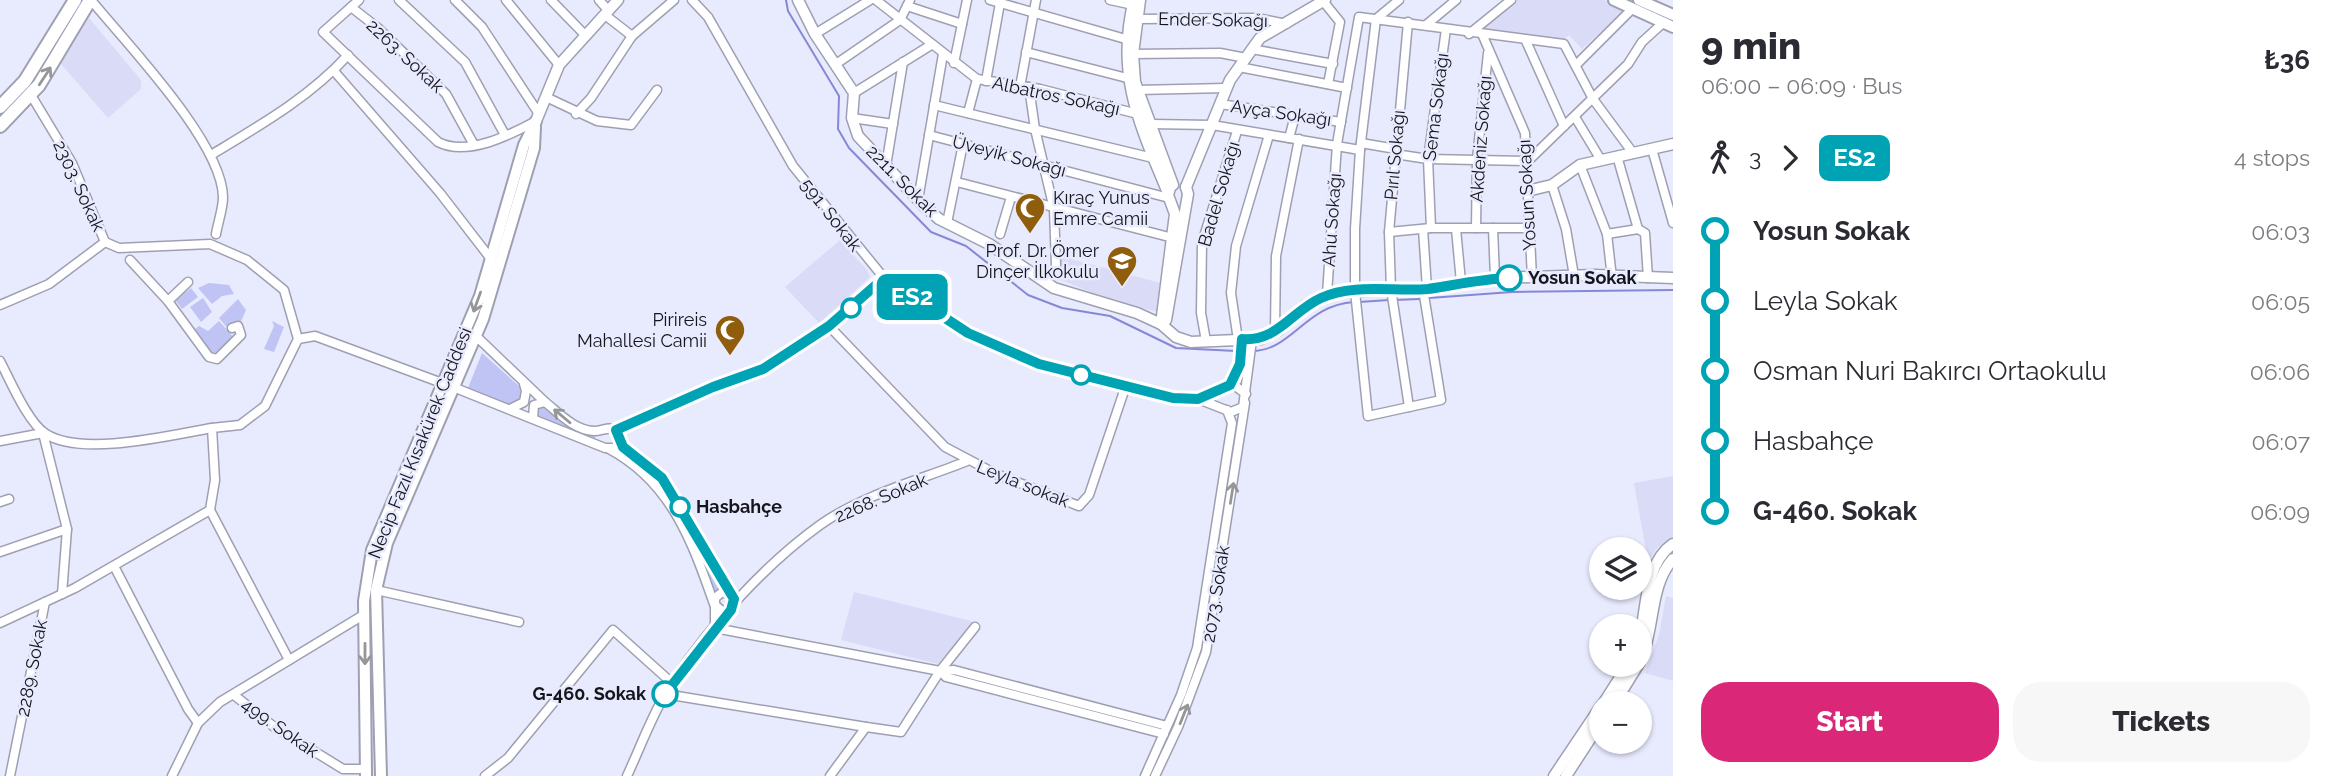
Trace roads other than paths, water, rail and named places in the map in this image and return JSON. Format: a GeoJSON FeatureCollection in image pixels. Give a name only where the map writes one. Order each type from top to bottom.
{"type":"FeatureCollection","features":[{"type":"Feature","properties":{"kind":"main road"},"geometry":{"type":"LineString","coordinates":[[0,107],[25,81],[75,0]]}},
{"type":"Feature","properties":{"kind":"main road"},"geometry":{"type":"LineString","coordinates":[[0,126],[31,95],[90,0]]}},
{"type":"Feature","properties":{"kind":"main road"},"geometry":{"type":"LineString","coordinates":[[1614,0],[1636,4],[1670,21]]}},
{"type":"Feature","properties":{"kind":"main road","name":"Necip Fazıl Kısakürek Caddesi"},"geometry":{"type":"LineString","coordinates":[[381,776],[370,611],[387,543],[471,319],[524,145],[537,118]]}},
{"type":"Feature","properties":{"kind":"main road","name":"Necip Fazıl Kısakürek Caddesi"},"geometry":{"type":"LineString","coordinates":[[366,772],[372,550],[447,385],[476,336],[493,290],[534,148],[537,118]]}},
{"type":"Feature","properties":{"kind":"street"},"geometry":{"type":"LineString","coordinates":[[90,0],[172,97],[211,155],[223,195],[216,234]]}},
{"type":"Feature","properties":{"kind":"street"},"geometry":{"type":"LineString","coordinates":[[359,0],[323,32],[438,142],[457,147],[474,145],[505,135],[537,118],[482,27],[455,0]]}},
{"type":"Feature","properties":{"kind":"street"},"geometry":{"type":"LineString","coordinates":[[399,0],[465,62],[505,135]]}},
{"type":"Feature","properties":{"kind":"street"},"geometry":{"type":"LineString","coordinates":[[506,0],[559,65]]}},
{"type":"Feature","properties":{"kind":"street"},"geometry":{"type":"LineString","coordinates":[[551,0],[586,36]]}},
{"type":"Feature","properties":{"kind":"street"},"geometry":{"type":"LineString","coordinates":[[599,0],[607,13],[632,36]]}},
{"type":"Feature","properties":{"kind":"street","name":"Necip Fazıl Kısakürek Caddesi"},"geometry":{"type":"LineString","coordinates":[[537,118],[559,65],[618,0]]}},
{"type":"Feature","properties":{"kind":"street"},"geometry":{"type":"LineString","coordinates":[[576,114],[591,98],[632,36],[674,0]]}},
{"type":"Feature","properties":{"kind":"street","name":"591. Sokak"},"geometry":{"type":"LineString","coordinates":[[692,0],[708,17],[793,166],[884,278],[968,333],[1039,364],[1173,398],[1198,399]]}},
{"type":"Feature","properties":{"kind":"street"},"geometry":{"type":"LineString","coordinates":[[815,34],[873,0]]}},
{"type":"Feature","properties":{"kind":"street","name":"Albatros Sokağı"},"geometry":{"type":"LineString","coordinates":[[873,0],[954,63],[981,80],[1024,87],[1138,114]]}},
{"type":"Feature","properties":{"kind":"street"},"geometry":{"type":"LineString","coordinates":[[954,63],[967,0]]}},
{"type":"Feature","properties":{"kind":"street"},"geometry":{"type":"LineString","coordinates":[[990,0],[1129,40]]}},
{"type":"Feature","properties":{"kind":"street"},"geometry":{"type":"LineString","coordinates":[[1036,0],[1024,87],[1046,165],[1054,209],[1056,265]]}},
{"type":"Feature","properties":{"kind":"street"},"geometry":{"type":"LineString","coordinates":[[1110,0],[1136,2]]}},
{"type":"Feature","properties":{"kind":"street"},"geometry":{"type":"LineString","coordinates":[[1399,0],[1376,19],[1361,147],[1355,293],[1368,416],[1409,407]]}},
{"type":"Feature","properties":{"kind":"street"},"geometry":{"type":"LineString","coordinates":[[1426,25],[1456,0]]}},
{"type":"Feature","properties":{"kind":"street"},"geometry":{"type":"LineString","coordinates":[[1469,34],[1511,0]]}},
{"type":"Feature","properties":{"kind":"street"},"geometry":{"type":"LineString","coordinates":[[801,1],[815,34],[854,93],[852,118],[893,124]]}},
{"type":"Feature","properties":{"kind":"street"},"geometry":{"type":"LineString","coordinates":[[1160,324],[1166,320],[1188,194],[1186,187],[1226,88],[1261,38],[1321,1],[1340,22],[1328,84]]}},
{"type":"Feature","properties":{"kind":"street"},"geometry":{"type":"LineString","coordinates":[[1136,2],[1139,19],[1133,54],[1138,90],[1151,124],[1175,214],[1160,324]]}},
{"type":"Feature","properties":{"kind":"street"},"geometry":{"type":"LineString","coordinates":[[1136,2],[1129,40],[1127,78],[1153,158],[1170,194],[1185,202]]}},
{"type":"Feature","properties":{"kind":"street"},"geometry":{"type":"LineString","coordinates":[[836,64],[901,20],[908,3],[962,24]]}},
{"type":"Feature","properties":{"kind":"street"},"geometry":{"type":"LineString","coordinates":[[968,113],[981,80],[1000,3]]}},
{"type":"Feature","properties":{"kind":"street"},"geometry":{"type":"LineString","coordinates":[[1576,65],[1636,4]]}},
{"type":"Feature","properties":{"kind":"street","name":"2263. Sokak"},"geometry":{"type":"LineString","coordinates":[[351,7],[378,28],[446,94],[474,145]]}},
{"type":"Feature","properties":{"kind":"street","name":"Ahu Sokağı"},"geometry":{"type":"LineString","coordinates":[[1327,295],[1338,144],[1359,17],[1376,19]]}},
{"type":"Feature","properties":{"kind":"street","name":"Ender Sokağı"},"geometry":{"type":"LineString","coordinates":[[1139,19],[1257,18],[1286,24]]}},
{"type":"Feature","properties":{"kind":"street"},"geometry":{"type":"LineString","coordinates":[[1376,19],[1483,36],[1564,44],[1593,99],[1633,153]]}},
{"type":"Feature","properties":{"kind":"street"},"geometry":{"type":"LineString","coordinates":[[1151,124],[1212,125],[1237,131],[1395,151],[1428,159],[1528,161],[1628,64],[1642,42],[1670,21]]}},
{"type":"Feature","properties":{"kind":"street","name":"Pırıl Sokağı"},"geometry":{"type":"LineString","coordinates":[[1408,22],[1389,232],[1392,291],[1409,407]]}},
{"type":"Feature","properties":{"kind":"street","name":"Sema Sokağı"},"geometry":{"type":"LineString","coordinates":[[1409,407],[1441,400],[1424,290],[1428,159],[1446,29]]}},
{"type":"Feature","properties":{"kind":"street","name":"Yosun Sokağı"},"geometry":{"type":"LineString","coordinates":[[1483,36],[1525,133],[1532,278]]}},
{"type":"Feature","properties":{"kind":"street"},"geometry":{"type":"LineString","coordinates":[[1526,41],[1564,126]]}},
{"type":"Feature","properties":{"kind":"street"},"geometry":{"type":"LineString","coordinates":[[854,93],[931,45]]}},
{"type":"Feature","properties":{"kind":"street","name":"Akdeniz Sokağı"},"geometry":{"type":"LineString","coordinates":[[1476,228],[1477,159],[1488,51]]}},
{"type":"Feature","properties":{"kind":"street"},"geometry":{"type":"LineString","coordinates":[[1027,52],[1127,78]]}},
{"type":"Feature","properties":{"kind":"street"},"geometry":{"type":"LineString","coordinates":[[1133,54],[1249,53],[1333,64]]}},
{"type":"Feature","properties":{"kind":"street"},"geometry":{"type":"LineString","coordinates":[[918,200],[943,54]]}},
{"type":"Feature","properties":{"kind":"street"},"geometry":{"type":"LineString","coordinates":[[211,155],[271,120],[334,71],[348,55]]}},
{"type":"Feature","properties":{"kind":"street"},"geometry":{"type":"LineString","coordinates":[[886,166],[904,62]]}},
{"type":"Feature","properties":{"kind":"street"},"geometry":{"type":"LineString","coordinates":[[1239,67],[1347,88]]}},
{"type":"Feature","properties":{"kind":"street"},"geometry":{"type":"LineString","coordinates":[[334,71],[432,185],[491,259]]}},
{"type":"Feature","properties":{"kind":"street"},"geometry":{"type":"LineString","coordinates":[[1138,90],[1226,88]]}},
{"type":"Feature","properties":{"kind":"street"},"geometry":{"type":"LineString","coordinates":[[546,97],[576,114],[597,121],[631,125],[657,90]]}},
{"type":"Feature","properties":{"kind":"street","name":"2303. Sokak"},"geometry":{"type":"LineString","coordinates":[[31,95],[72,163],[105,242]]}},
{"type":"Feature","properties":{"kind":"street","name":"Ayça Sokağı"},"geometry":{"type":"LineString","coordinates":[[1220,104],[1341,122]]}},
{"type":"Feature","properties":{"kind":"street"},"geometry":{"type":"LineString","coordinates":[[934,105],[1153,158]]}},
{"type":"Feature","properties":{"kind":"street"},"geometry":{"type":"LineString","coordinates":[[1289,138],[1295,116]]}},
{"type":"Feature","properties":{"kind":"street"},"geometry":{"type":"LineString","coordinates":[[1575,117],[1601,160]]}},
{"type":"Feature","properties":{"kind":"street","name":"2211. Sokak"},"geometry":{"type":"LineString","coordinates":[[852,118],[858,136],[918,200],[947,223],[989,244],[1054,288],[1117,305],[1160,324],[1176,337],[1191,342],[1245,341],[1275,332]]}},
{"type":"Feature","properties":{"kind":"street","name":"Badel Sokağı"},"geometry":{"type":"LineString","coordinates":[[1206,341],[1201,313],[1202,243],[1237,131]]}},
{"type":"Feature","properties":{"kind":"street","name":"Üveyik Sokağı"},"geometry":{"type":"LineString","coordinates":[[929,135],[1170,194]]}},
{"type":"Feature","properties":{"kind":"street"},"geometry":{"type":"LineString","coordinates":[[1225,409],[1219,397],[1226,388],[1245,341],[1231,293],[1236,247],[1269,135]]}},
{"type":"Feature","properties":{"kind":"street"},"geometry":{"type":"LineString","coordinates":[[1275,332],[1276,256],[1299,139]]}},
{"type":"Feature","properties":{"kind":"street"},"geometry":{"type":"LineString","coordinates":[[947,223],[963,144]]}},
{"type":"Feature","properties":{"kind":"street"},"geometry":{"type":"LineString","coordinates":[[1527,191],[1552,185],[1580,165],[1673,144]]}},
{"type":"Feature","properties":{"kind":"street"},"geometry":{"type":"LineString","coordinates":[[1651,149],[1673,223]]}},
{"type":"Feature","properties":{"kind":"street"},"geometry":{"type":"LineString","coordinates":[[1617,156],[1638,229]]}},
{"type":"Feature","properties":{"kind":"street"},"geometry":{"type":"LineString","coordinates":[[1580,165],[1606,234],[1612,278]]}},
{"type":"Feature","properties":{"kind":"street"},"geometry":{"type":"LineString","coordinates":[[957,182],[1173,238]]}},
{"type":"Feature","properties":{"kind":"street"},"geometry":{"type":"LineString","coordinates":[[1552,185],[1566,229],[1574,276]]}},
{"type":"Feature","properties":{"kind":"street"},"geometry":{"type":"LineString","coordinates":[[1170,194],[1186,187]]}},
{"type":"Feature","properties":{"kind":"street"},"geometry":{"type":"LineString","coordinates":[[1000,234],[1011,197]]}},
{"type":"Feature","properties":{"kind":"street"},"geometry":{"type":"LineString","coordinates":[[1493,228],[1495,278]]}},
{"type":"Feature","properties":{"kind":"street"},"geometry":{"type":"LineString","coordinates":[[1389,232],[1528,228]]}},
{"type":"Feature","properties":{"kind":"street"},"geometry":{"type":"LineString","coordinates":[[1456,229],[1461,282]]}},
{"type":"Feature","properties":{"kind":"street"},"geometry":{"type":"LineString","coordinates":[[1606,234],[1638,229],[1645,233],[1648,278]]}},
{"type":"Feature","properties":{"kind":"street"},"geometry":{"type":"LineString","coordinates":[[0,305],[49,284],[105,242],[119,248],[210,244],[247,260],[284,290],[298,339],[265,407],[240,425],[86,444],[58,440],[43,433],[0,441]]}},
{"type":"Feature","properties":{"kind":"street"},"geometry":{"type":"LineString","coordinates":[[130,260],[167,301],[209,357],[217,359],[237,342],[241,335],[238,326],[232,328]]}},
{"type":"Feature","properties":{"kind":"street"},"geometry":{"type":"LineString","coordinates":[[476,336],[572,424],[593,431],[607,428],[616,430],[713,387],[763,369],[829,326],[884,278]]}},
{"type":"Feature","properties":{"kind":"street"},"geometry":{"type":"LineString","coordinates":[[1275,332],[1306,305],[1327,295],[1424,290],[1495,278],[1673,278]]}},
{"type":"Feature","properties":{"kind":"street"},"geometry":{"type":"LineString","coordinates":[[167,301],[188,282]]}},
{"type":"Feature","properties":{"kind":"street","name":"Leyla sokak"},"geometry":{"type":"LineString","coordinates":[[829,326],[945,447],[967,461],[1079,506],[1089,495],[1125,387]]}},
{"type":"Feature","properties":{"kind":"street"},"geometry":{"type":"LineString","coordinates":[[298,339],[314,336],[533,418],[633,462],[659,488],[691,541],[714,604],[715,628],[940,671],[954,670],[1166,730]]}},
{"type":"Feature","properties":{"kind":"street","name":"2073. Sokak"},"geometry":{"type":"LineString","coordinates":[[1155,776],[1178,727],[1206,652],[1246,399],[1251,354],[1245,341]]}},
{"type":"Feature","properties":{"kind":"street"},"geometry":{"type":"LineString","coordinates":[[0,361],[20,400],[43,433],[67,529],[62,594]]}},
{"type":"Feature","properties":{"kind":"street"},"geometry":{"type":"LineString","coordinates":[[510,409],[524,401],[526,391],[521,379]]}},
{"type":"Feature","properties":{"kind":"street"},"geometry":{"type":"LineString","coordinates":[[1226,388],[1241,388],[1246,399],[1240,410],[1225,409],[1198,399],[1226,388]]}},
{"type":"Feature","properties":{"kind":"street"},"geometry":{"type":"LineString","coordinates":[[533,418],[534,405],[545,402]]}},
{"type":"Feature","properties":{"kind":"street","name":"2073. Sokak"},"geometry":{"type":"LineString","coordinates":[[1145,776],[1190,672],[1199,635],[1232,423],[1225,409]]}},
{"type":"Feature","properties":{"kind":"street"},"geometry":{"type":"LineString","coordinates":[[212,428],[215,480],[210,510],[289,660]]}},
{"type":"Feature","properties":{"kind":"street"},"geometry":{"type":"LineString","coordinates":[[607,428],[598,437],[607,449]]}},
{"type":"Feature","properties":{"kind":"street"},"geometry":{"type":"LineString","coordinates":[[616,430],[623,447],[662,478],[734,601],[731,610],[722,611],[714,604]]}},
{"type":"Feature","properties":{"kind":"street"},"geometry":{"type":"LineString","coordinates":[[607,449],[620,441]]}},
{"type":"Feature","properties":{"kind":"street","name":"2268. Sokak"},"geometry":{"type":"LineString","coordinates":[[627,776],[672,683],[747,592],[821,524],[865,502],[967,461]]}},
{"type":"Feature","properties":{"kind":"street"},"geometry":{"type":"LineString","coordinates":[[0,623],[62,594],[210,510]]}},
{"type":"Feature","properties":{"kind":"street"},"geometry":{"type":"LineString","coordinates":[[0,552],[67,529]]}},
{"type":"Feature","properties":{"kind":"street"},"geometry":{"type":"LineString","coordinates":[[1651,614],[1660,555],[1673,544]]}},
{"type":"Feature","properties":{"kind":"street"},"geometry":{"type":"LineString","coordinates":[[1646,614],[1654,588],[1673,559]]}},
{"type":"Feature","properties":{"kind":"street"},"geometry":{"type":"LineString","coordinates":[[114,566],[188,709],[198,723]]}},
{"type":"Feature","properties":{"kind":"street"},"geometry":{"type":"LineString","coordinates":[[376,590],[519,622]]}},
{"type":"Feature","properties":{"kind":"street"},"geometry":{"type":"LineString","coordinates":[[714,604],[719,594],[747,592]]}},
{"type":"Feature","properties":{"kind":"street","name":"2289. Sokak"},"geometry":{"type":"LineString","coordinates":[[10,776],[45,602]]}},
{"type":"Feature","properties":{"kind":"street"},"geometry":{"type":"LineString","coordinates":[[172,776],[198,723],[220,702],[370,611]]}},
{"type":"Feature","properties":{"kind":"street"},"geometry":{"type":"LineString","coordinates":[[665,694],[901,732],[940,671],[975,627]]}},
{"type":"Feature","properties":{"kind":"street"},"geometry":{"type":"LineString","coordinates":[[485,776],[508,758],[613,630],[672,683]]}},
{"type":"Feature","properties":{"kind":"street","name":"499. Sokak"},"geometry":{"type":"LineString","coordinates":[[233,695],[273,726],[343,769],[366,772]]}},
{"type":"Feature","properties":{"kind":"street"},"geometry":{"type":"LineString","coordinates":[[1554,776],[1589,724]]}},
{"type":"Feature","properties":{"kind":"street"},"geometry":{"type":"LineString","coordinates":[[830,776],[866,727]]}},
{"type":"Feature","properties":{"kind":"street"},"geometry":{"type":"LineString","coordinates":[[1566,776],[1589,741]]}},
{"type":"Feature","properties":{"kind":"waterway"},"geometry":{"type":"LineString","coordinates":[[786,0],[788,11],[839,96],[838,129],[849,148],[931,232],[966,246],[1028,295],[1062,308],[1110,316],[1176,348],[1236,351]]}},
{"type":"Feature","properties":{"kind":"waterway"},"geometry":{"type":"LineString","coordinates":[[1429,298],[1512,292],[1673,290]]}},
{"type":"Feature","properties":{"kind":"waterway"},"geometry":{"type":"LineString","coordinates":[[1394,300],[1420,299]]}},
{"type":"Feature","properties":{"kind":"waterway"},"geometry":{"type":"LineString","coordinates":[[1359,302],[1389,300]]}},
{"type":"Feature","properties":{"kind":"waterway"},"geometry":{"type":"LineString","coordinates":[[1252,351],[1278,344],[1323,311],[1354,302]]}},
{"type":"Feature","properties":{"kind":"place","name":"Kıraç Yunus Emre Camii"},"geometry":{"type":"Point","coordinates":[1030,235]}},
{"type":"Feature","properties":{"kind":"place","name":"Yosun Sokak"},"geometry":{"type":"Point","coordinates":[1509,278]}},
{"type":"Feature","properties":{"kind":"place","name":"Prof. Dr. Ömer Dinçer İlkokulu"},"geometry":{"type":"Point","coordinates":[1122,288]}},
{"type":"Feature","properties":{"kind":"place","name":"Pirireis Mahallesi Camii"},"geometry":{"type":"Point","coordinates":[730,357]}},
{"type":"Feature","properties":{"kind":"place","name":"Hasbahçe"},"geometry":{"type":"Point","coordinates":[680,507]}},
{"type":"Feature","properties":{"kind":"place","name":"G-460. Sokak"},"geometry":{"type":"Point","coordinates":[665,694]}}]}
